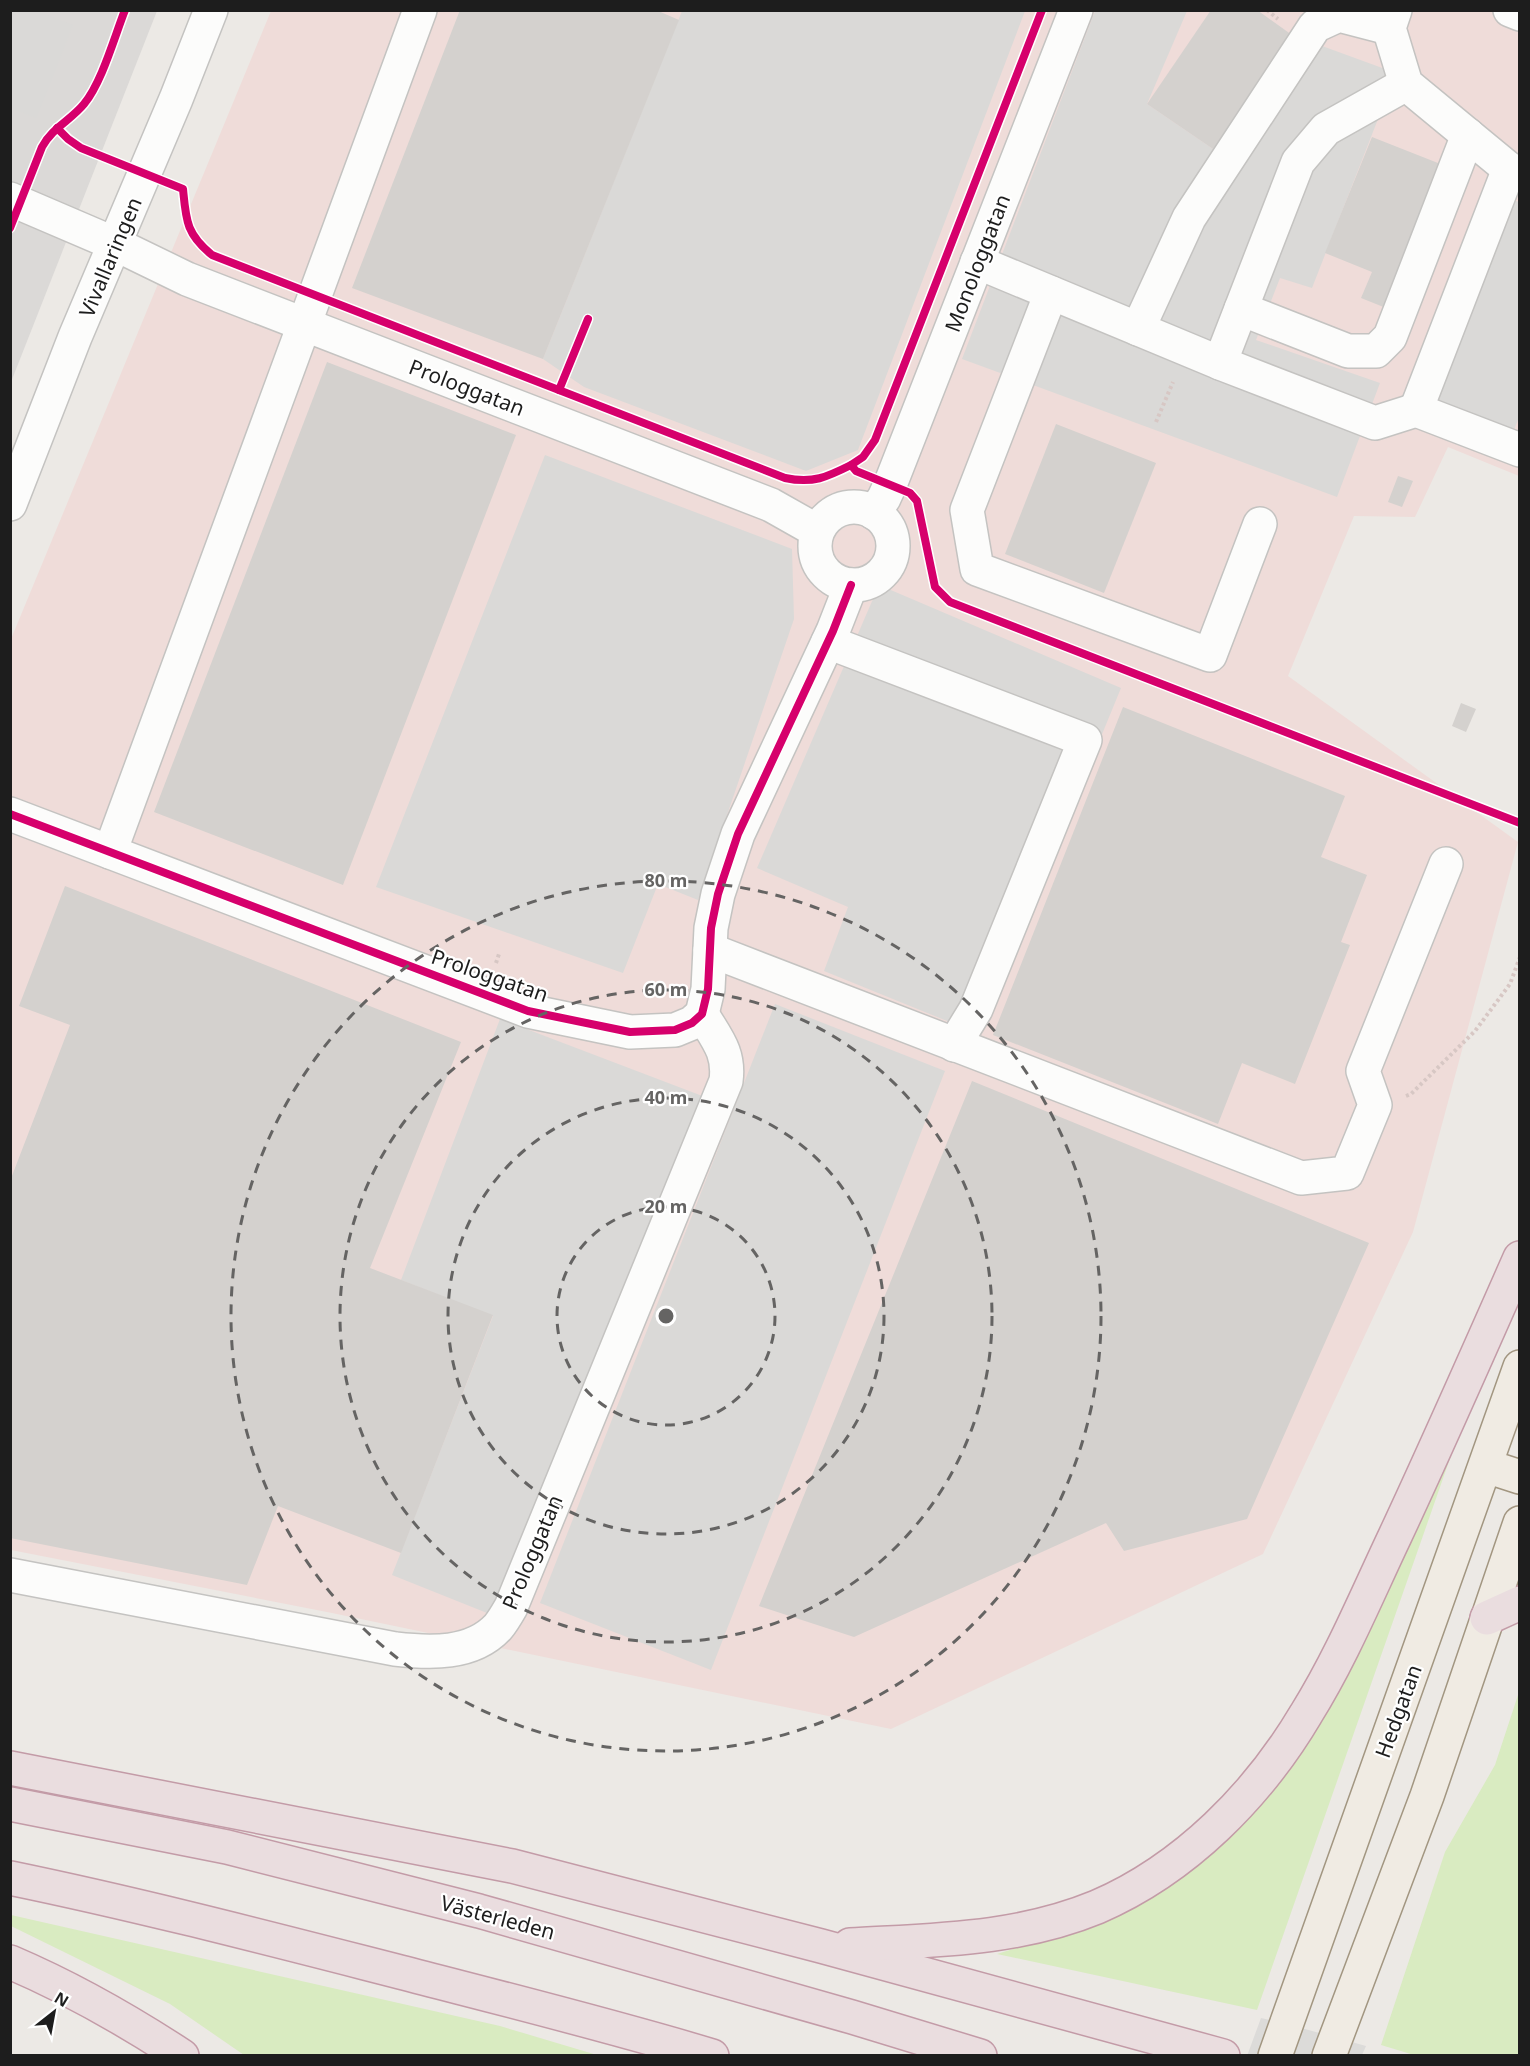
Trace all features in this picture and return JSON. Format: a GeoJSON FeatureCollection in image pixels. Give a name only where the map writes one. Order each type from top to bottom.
{"type":"FeatureCollection","features":[{"type":"Feature","properties":{"kind":"highway"},"geometry":{"type":"LineString","coordinates":[[821,1946],[969,1939],[1012,1933],[1056,1922],[1098,1906],[1136,1886],[1174,1862],[1218,1825],[1246,1797],[1278,1757],[1307,1713],[1358,1616],[1420,1484],[1520,1258]]}},
{"type":"Feature","properties":{"kind":"highway"},"geometry":{"type":"LineString","coordinates":[[1487,1618],[1520,1603]]}},
{"type":"Feature","properties":{"kind":"highway"},"geometry":{"type":"LineString","coordinates":[[10,1768],[512,1866],[821,1946],[1223,2055]]}},
{"type":"Feature","properties":{"kind":"highway","name":"Västerleden"},"geometry":{"type":"LineString","coordinates":[[10,1804],[227,1847],[467,1908],[841,2013],[980,2055]]}},
{"type":"Feature","properties":{"kind":"highway"},"geometry":{"type":"LineString","coordinates":[[10,1878],[70,1890],[325,1953],[712,2055]]}},
{"type":"Feature","properties":{"kind":"highway"},"geometry":{"type":"LineString","coordinates":[[10,1962],[82,1996],[145,2031],[182,2055]]}},
{"type":"Feature","properties":{"kind":"main road","name":"Hedgatan"},"geometry":{"type":"LineString","coordinates":[[1275,2055],[1520,1367]]}},
{"type":"Feature","properties":{"kind":"main road"},"geometry":{"type":"LineString","coordinates":[[1486,1466],[1520,1477]]}},
{"type":"Feature","properties":{"kind":"main road"},"geometry":{"type":"LineString","coordinates":[[1333,2047],[1427,1796],[1520,1523]]}},
{"type":"Feature","properties":{"kind":"street","name":"Vivallaringen"},"geometry":{"type":"LineString","coordinates":[[10,504],[75,337],[176,99],[211,10]]}},
{"type":"Feature","properties":{"kind":"street"},"geometry":{"type":"LineString","coordinates":[[110,852],[420,10]]}},
{"type":"Feature","properties":{"kind":"street","name":"Monologgatan"},"geometry":{"type":"LineString","coordinates":[[874,513],[890,485],[1076,10]]}},
{"type":"Feature","properties":{"kind":"street"},"geometry":{"type":"LineString","coordinates":[[1510,10],[1520,14]]}},
{"type":"Feature","properties":{"kind":"street"},"geometry":{"type":"LineString","coordinates":[[1138,329],[1189,218],[1315,26],[1339,15],[1392,19],[1406,84],[1514,171],[1416,410]]}},
{"type":"Feature","properties":{"kind":"street"},"geometry":{"type":"LineString","coordinates":[[1220,363],[1298,162],[1326,129],[1406,84]]}},
{"type":"Feature","properties":{"kind":"street"},"geometry":{"type":"LineString","coordinates":[[1241,309],[1348,351],[1376,351],[1390,338],[1468,135]]}},
{"type":"Feature","properties":{"kind":"street","name":"Prologgatan"},"geometry":{"type":"LineString","coordinates":[[10,199],[115,244],[188,279],[771,505],[817,531]]}},
{"type":"Feature","properties":{"kind":"street"},"geometry":{"type":"LineString","coordinates":[[977,262],[1220,363],[1375,423],[1416,410],[1520,450]]}},
{"type":"Feature","properties":{"kind":"street"},"geometry":{"type":"LineString","coordinates":[[1052,293],[967,510],[977,569],[1210,655],[1260,524]]}},
{"type":"Feature","properties":{"kind":"street"},"geometry":{"type":"LineString","coordinates":[[858,507],[874,513],[890,530],[893,542],[892,556],[887,567],[879,576],[867,583],[851,585],[837,582],[819,565],[815,553],[817,531],[823,520],[839,509],[858,507]]}},
{"type":"Feature","properties":{"kind":"street"},"geometry":{"type":"LineString","coordinates":[[702,1014],[708,989],[711,928],[718,894],[738,834],[828,642],[851,585]]}},
{"type":"Feature","properties":{"kind":"street"},"geometry":{"type":"LineString","coordinates":[[828,642],[1085,740],[976,1009],[954,1045]]}},
{"type":"Feature","properties":{"kind":"street","name":"Prologgatan"},"geometry":{"type":"LineString","coordinates":[[10,814],[528,1011],[630,1032],[675,1030],[692,1023],[702,1014],[726,1053],[728,1067],[726,1080],[511,1607],[498,1627],[479,1641],[454,1649],[424,1652],[395,1649],[10,1575]]}},
{"type":"Feature","properties":{"kind":"street"},"geometry":{"type":"LineString","coordinates":[[710,950],[1301,1178],[1347,1173],[1375,1105],[1363,1071],[1446,864]]}},
{"type":"Feature","properties":{"kind":"path"},"geometry":{"type":"LineString","coordinates":[[1375,1105],[1412,1094],[1475,1031],[1510,984],[1520,957]]}},
{"type":"Feature","properties":{"kind":"shaded area"},"geometry":{"type":"Polygon","coordinates":[[[10,11],[37,11],[73,25],[36,118],[11,108],[10,11]]]}},
{"type":"Feature","properties":{"kind":"shaded area"},"geometry":{"type":"Polygon","coordinates":[[[11,11],[157,11],[11,382],[11,11]]]}},
{"type":"Feature","properties":{"kind":"shaded area"},"geometry":{"type":"Polygon","coordinates":[[[271,11],[1519,11],[1519,476],[1448,447],[1415,517],[1354,516],[1288,676],[1518,842],[1413,1232],[1263,1554],[891,1729],[332,1613],[11,1550],[11,639],[271,11]]]}},
{"type":"Feature","properties":{"kind":"shaded area"},"geometry":{"type":"Polygon","coordinates":[[[682,11],[1025,11],[858,450],[806,471],[584,387],[543,359],[682,11]]]}},
{"type":"Feature","properties":{"kind":"shaded area"},"geometry":{"type":"Polygon","coordinates":[[[1095,11],[1187,11],[1147,104],[1213,149],[1292,35],[1396,73],[1312,288],[1280,278],[1256,340],[1380,383],[1337,497],[962,359],[1095,11]]]}},
{"type":"Feature","properties":{"kind":"shaded area"},"geometry":{"type":"Polygon","coordinates":[[[1513,200],[1519,202],[1520,415],[1511,437],[1434,407],[1513,200]]]}},
{"type":"Feature","properties":{"kind":"shaded area"},"geometry":{"type":"Polygon","coordinates":[[[545,455],[792,549],[794,619],[698,900],[658,884],[623,973],[376,887],[545,455]]]}},
{"type":"Feature","properties":{"kind":"shaded area"},"geometry":{"type":"Polygon","coordinates":[[[879,585],[1121,688],[979,1034],[824,971],[848,907],[757,868],[879,585]]]}},
{"type":"Feature","properties":{"kind":"shaded area"},"geometry":{"type":"Polygon","coordinates":[[[775,1004],[945,1071],[711,1670],[540,1603],[775,1004]]]}},
{"type":"Feature","properties":{"kind":"shaded area"},"geometry":{"type":"Polygon","coordinates":[[[500,1019],[705,1097],[502,1619],[392,1575],[493,1316],[401,1280],[500,1019]]]}},
{"type":"Feature","properties":{"kind":"green space"},"geometry":{"type":"Polygon","coordinates":[[[1468,1407],[1257,2010],[997,1954],[1083,1927],[1241,1821],[1468,1407]]]}},
{"type":"Feature","properties":{"kind":"green space"},"geometry":{"type":"Polygon","coordinates":[[[1519,1692],[1519,2055],[1414,2055],[1381,2045],[1445,1852],[1495,1765],[1519,1692]]]}},
{"type":"Feature","properties":{"kind":"green space"},"geometry":{"type":"Polygon","coordinates":[[[11,1915],[500,2026],[597,2055],[244,2055],[170,2004],[11,1926],[11,1915]]]}},
{"type":"Feature","properties":{"kind":"pier"},"geometry":{"type":"Polygon","coordinates":[[[1261,2018],[1366,2046],[1362,2055],[1247,2056],[1261,2018]]]}},
{"type":"Feature","properties":{"kind":"building"},"geometry":{"type":"Polygon","coordinates":[[[460,10],[656,10],[679,20],[543,359],[352,288],[460,10]]]}},
{"type":"Feature","properties":{"kind":"building"},"geometry":{"type":"Polygon","coordinates":[[[1211,10],[1257,10],[1292,35],[1213,149],[1147,104],[1211,10]]]}},
{"type":"Feature","properties":{"kind":"building"},"geometry":{"type":"Polygon","coordinates":[[[1372,137],[1443,165],[1386,308],[1361,298],[1372,272],[1325,253],[1372,137]]]}},
{"type":"Feature","properties":{"kind":"building"},"geometry":{"type":"Polygon","coordinates":[[[327,362],[516,435],[343,885],[154,812],[327,362]]]}},
{"type":"Feature","properties":{"kind":"building"},"geometry":{"type":"Polygon","coordinates":[[[1056,424],[1156,463],[1104,593],[1005,554],[1056,424]]]}},
{"type":"Feature","properties":{"kind":"building"},"geometry":{"type":"Polygon","coordinates":[[[1398,476],[1413,481],[1402,507],[1388,502],[1398,476]]]}},
{"type":"Feature","properties":{"kind":"building"},"geometry":{"type":"Polygon","coordinates":[[[1461,703],[1476,709],[1466,732],[1452,726],[1461,703]]]}},
{"type":"Feature","properties":{"kind":"building"},"geometry":{"type":"Polygon","coordinates":[[[1123,707],[1345,796],[1321,857],[1367,875],[1341,942],[1350,945],[1295,1084],[1242,1063],[1218,1124],[993,1035],[1123,707]]]}},
{"type":"Feature","properties":{"kind":"building"},"geometry":{"type":"Polygon","coordinates":[[[65,886],[461,1042],[370,1268],[493,1315],[401,1553],[278,1506],[247,1585],[10,1538],[10,1181],[70,1025],[19,1006],[65,886]]]}},
{"type":"Feature","properties":{"kind":"building"},"geometry":{"type":"Polygon","coordinates":[[[972,1081],[1369,1243],[1247,1519],[1124,1551],[1106,1523],[854,1637],[759,1606],[972,1081]]]}},
{"type":"Feature","properties":{"kind":"cycle path"},"geometry":{"type":"LineString","coordinates":[[10,228],[42,147],[46,140],[79,110],[90,95],[102,72],[125,10]]}},
{"type":"Feature","properties":{"kind":"cycle path"},"geometry":{"type":"LineString","coordinates":[[851,465],[863,457],[875,440],[1042,10]]}},
{"type":"Feature","properties":{"kind":"cycle path"},"geometry":{"type":"LineString","coordinates":[[57,128],[81,148],[183,189],[185,209],[192,233],[212,255],[785,478],[812,480],[851,465],[856,471],[910,493],[917,501],[935,587],[950,602],[1520,823]]}},
{"type":"Feature","properties":{"kind":"cycle path"},"geometry":{"type":"LineString","coordinates":[[559,390],[588,319]]}},
{"type":"Feature","properties":{"kind":"cycle path"},"geometry":{"type":"LineString","coordinates":[[10,814],[528,1011],[630,1032],[675,1030],[692,1023],[702,1014],[708,989],[711,928],[718,894],[738,834],[833,631],[851,585]]}}]}
